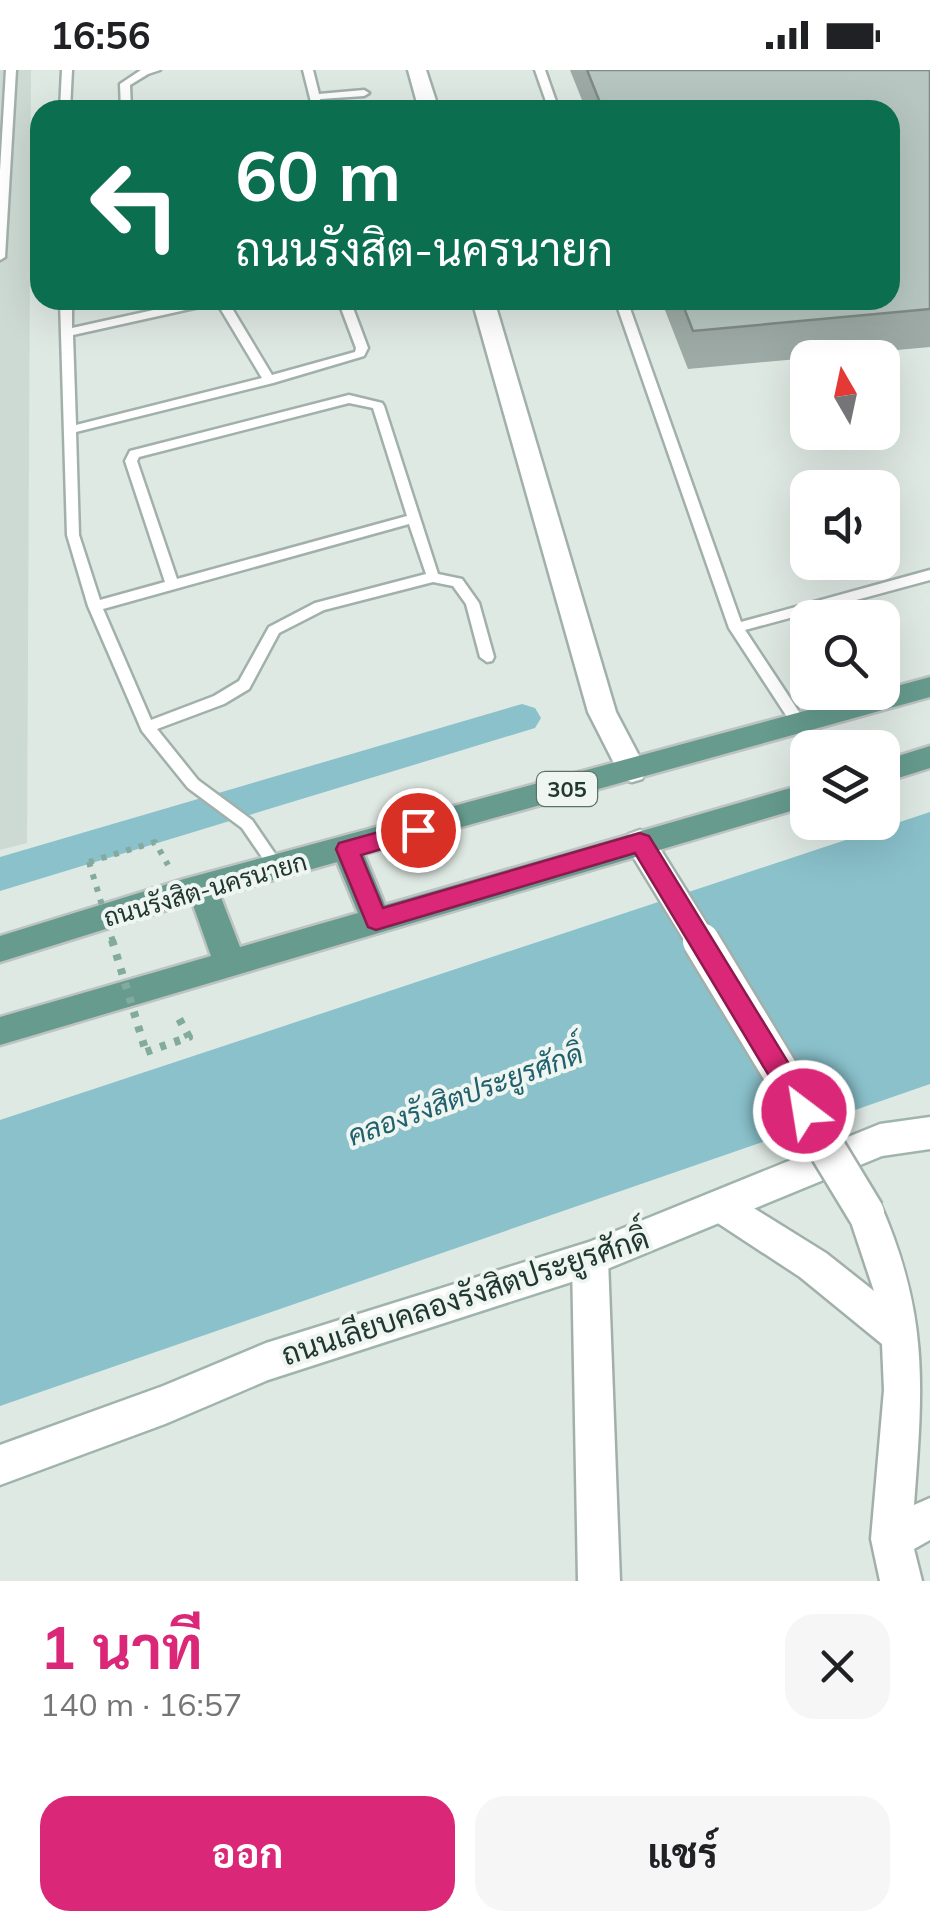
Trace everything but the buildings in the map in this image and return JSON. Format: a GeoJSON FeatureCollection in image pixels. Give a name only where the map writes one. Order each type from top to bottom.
{"type":"FeatureCollection","features":[{"type":"Feature","properties":{"kind":"main road","name":"ถนนรังสิต-นครนายก"},"geometry":{"type":"LineString","coordinates":[[0,949],[193,890],[930,687]]}},
{"type":"Feature","properties":{"kind":"main road"},"geometry":{"type":"LineString","coordinates":[[900,766],[930,757]]}},
{"type":"Feature","properties":{"kind":"main road"},"geometry":{"type":"LineString","coordinates":[[0,1030],[790,799]]}},
{"type":"Feature","properties":{"kind":"main road"},"geometry":{"type":"LineString","coordinates":[[347,849],[376,920]]}},
{"type":"Feature","properties":{"kind":"main road"},"geometry":{"type":"LineString","coordinates":[[193,890],[229,962]]}},
{"type":"Feature","properties":{"kind":"street"},"geometry":{"type":"LineString","coordinates":[[417,70],[425,100]]}},
{"type":"Feature","properties":{"kind":"street"},"geometry":{"type":"LineString","coordinates":[[486,310],[602,712],[632,772]]}},
{"type":"Feature","properties":{"kind":"street"},"geometry":{"type":"LineString","coordinates":[[640,842],[866,1213],[891,1281],[900,1335],[903,1390],[890,1539],[902,1581]]}},
{"type":"Feature","properties":{"kind":"street","name":"ถนนเลียบคลองรังสิตประยูรศักดิ์"},"geometry":{"type":"LineString","coordinates":[[0,1465],[165,1405],[266,1362],[590,1259],[880,1140],[930,1133]]}},
{"type":"Feature","properties":{"kind":"street"},"geometry":{"type":"LineString","coordinates":[[723,1206],[814,1265],[900,1335]]}},
{"type":"Feature","properties":{"kind":"street"},"geometry":{"type":"LineString","coordinates":[[590,1259],[599,1581]]}},
{"type":"Feature","properties":{"kind":"street"},"geometry":{"type":"LineString","coordinates":[[890,1539],[930,1518]]}},
{"type":"Feature","properties":{"kind":"lane"},"geometry":{"type":"LineString","coordinates":[[0,257],[11,70]]}},
{"type":"Feature","properties":{"kind":"lane"},"geometry":{"type":"LineString","coordinates":[[65,100],[67,70]]}},
{"type":"Feature","properties":{"kind":"lane"},"geometry":{"type":"LineString","coordinates":[[126,100],[125,84],[146,71],[156,70]]}},
{"type":"Feature","properties":{"kind":"lane"},"geometry":{"type":"LineString","coordinates":[[308,70],[316,100]]}},
{"type":"Feature","properties":{"kind":"lane"},"geometry":{"type":"LineString","coordinates":[[540,70],[550,100]]}},
{"type":"Feature","properties":{"kind":"lane"},"geometry":{"type":"LineString","coordinates":[[315,96],[364,93]]}},
{"type":"Feature","properties":{"kind":"lane"},"geometry":{"type":"LineString","coordinates":[[66,310],[73,534],[96,606],[147,726],[193,784],[247,824],[276,868]]}},
{"type":"Feature","properties":{"kind":"lane"},"geometry":{"type":"LineString","coordinates":[[67,333],[172,310]]}},
{"type":"Feature","properties":{"kind":"lane"},"geometry":{"type":"LineString","coordinates":[[224,310],[269,380]]}},
{"type":"Feature","properties":{"kind":"lane"},"geometry":{"type":"LineString","coordinates":[[68,430],[360,354],[362,348],[348,310]]}},
{"type":"Feature","properties":{"kind":"lane"},"geometry":{"type":"LineString","coordinates":[[625,310],[736,628],[800,725]]}},
{"type":"Feature","properties":{"kind":"lane"},"geometry":{"type":"LineString","coordinates":[[172,586],[131,462],[134,454],[145,448],[349,399],[378,406],[434,577]]}},
{"type":"Feature","properties":{"kind":"lane"},"geometry":{"type":"LineString","coordinates":[[96,606],[415,518]]}},
{"type":"Feature","properties":{"kind":"lane"},"geometry":{"type":"LineString","coordinates":[[736,628],[930,575]]}},
{"type":"Feature","properties":{"kind":"lane"},"geometry":{"type":"LineString","coordinates":[[147,726],[219,700],[244,685],[274,630],[320,606],[434,577],[456,582],[472,603],[487,657]]}},
{"type":"Feature","properties":{"kind":"path"},"geometry":{"type":"LineString","coordinates":[[158,981],[189,1037],[146,1052],[89,862],[155,842],[193,890]]}},
{"type":"Feature","properties":{"kind":"shaded area"},"geometry":{"type":"Polygon","coordinates":[[[0,70],[31,70],[27,843],[0,850],[0,70]]]}},
{"type":"Feature","properties":{"kind":"water","name":"คลองรังสิตประยูรศักดิ์"},"geometry":{"type":"Polygon","coordinates":[[[930,812],[930,1084],[0,1406],[0,1120],[845,840],[900,840],[900,822],[930,812]]]}},
{"type":"Feature","properties":{"kind":"waterway"},"geometry":{"type":"LineString","coordinates":[[0,874],[522,718]]}},
{"type":"Feature","properties":{"kind":"route"},"geometry":{"type":"LineString","coordinates":[[418,830],[347,849],[376,920],[640,842],[804,1111]]}}]}
